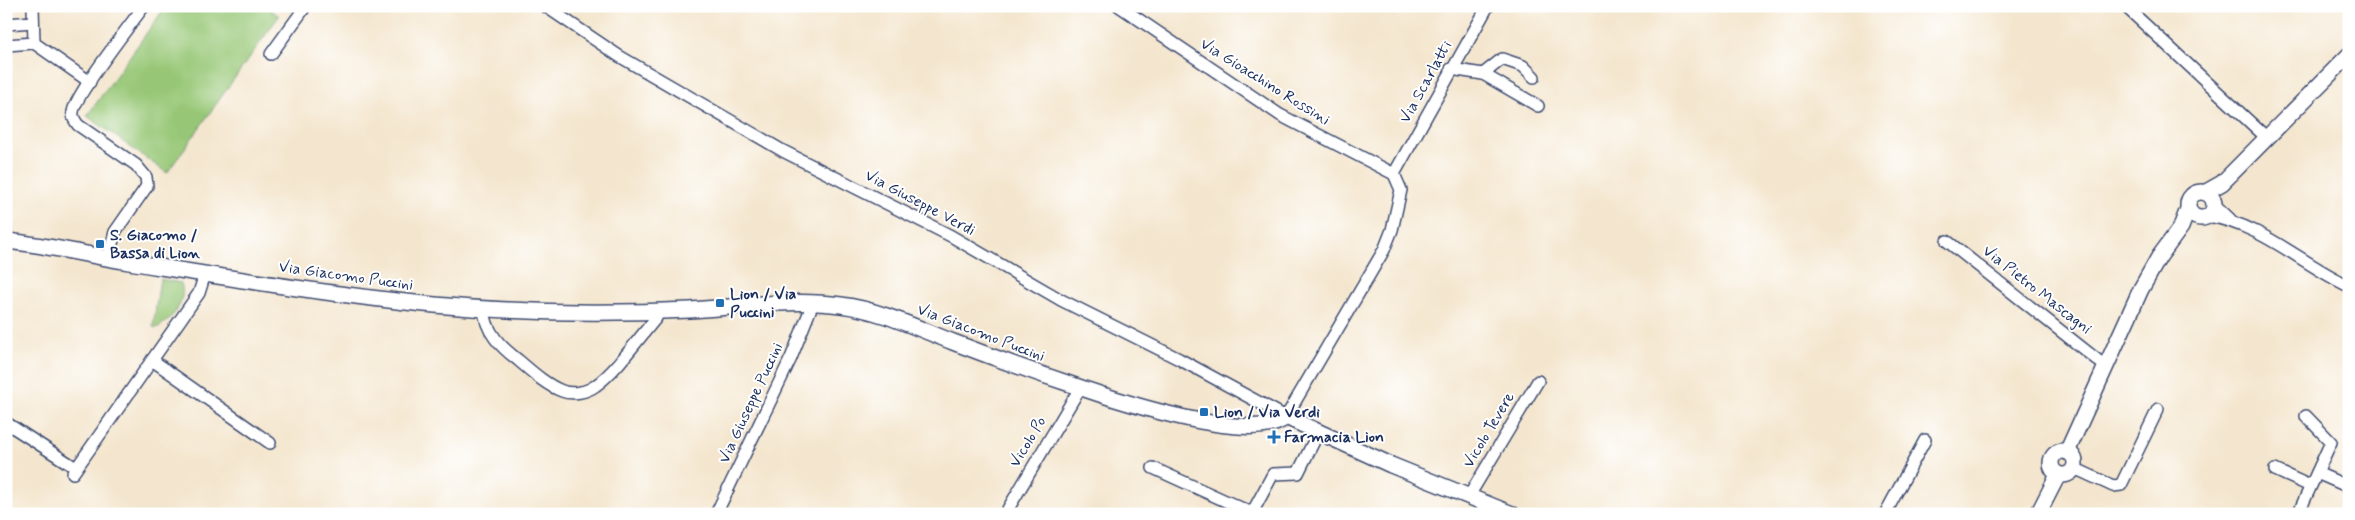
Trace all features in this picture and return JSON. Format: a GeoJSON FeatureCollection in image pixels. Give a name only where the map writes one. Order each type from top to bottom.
{"type":"FeatureCollection","features":[{"type":"Feature","properties":{"kind":"street"},"geometry":{"type":"LineString","coordinates":[[108,259],[115,232],[144,193],[148,182],[144,172],[78,125],[73,115],[75,104],[144,6]]}},
{"type":"Feature","properties":{"kind":"street"},"geometry":{"type":"LineString","coordinates":[[271,54],[303,10],[298,6]]}},
{"type":"Feature","properties":{"kind":"street","name":"Via Giuseppe Verdi"},"geometry":{"type":"LineString","coordinates":[[545,6],[619,56],[766,141],[951,236],[1061,300],[1179,359],[1286,418]]}},
{"type":"Feature","properties":{"kind":"street","name":"Via Gioacchino Rossini"},"geometry":{"type":"LineString","coordinates":[[1119,6],[1280,114],[1394,174]]}},
{"type":"Feature","properties":{"kind":"street","name":"Via Scarlatti"},"geometry":{"type":"LineString","coordinates":[[1394,174],[1451,69],[1488,6]]}},
{"type":"Feature","properties":{"kind":"street"},"geometry":{"type":"LineString","coordinates":[[2125,6],[2267,138]]}},
{"type":"Feature","properties":{"kind":"street"},"geometry":{"type":"LineString","coordinates":[[6,24],[34,12],[34,43]]}},
{"type":"Feature","properties":{"kind":"street"},"geometry":{"type":"LineString","coordinates":[[6,45],[34,43],[90,82]]}},
{"type":"Feature","properties":{"kind":"street"},"geometry":{"type":"LineString","coordinates":[[2181,227],[2209,207],[2222,183],[2349,55]]}},
{"type":"Feature","properties":{"kind":"street"},"geometry":{"type":"LineString","coordinates":[[1482,74],[1502,59],[1523,66],[1534,77]]}},
{"type":"Feature","properties":{"kind":"street"},"geometry":{"type":"LineString","coordinates":[[1451,69],[1482,74],[1538,106]]}},
{"type":"Feature","properties":{"kind":"street"},"geometry":{"type":"LineString","coordinates":[[1394,174],[1401,190],[1392,230],[1384,250],[1286,418],[1391,465],[1512,514]]}},
{"type":"Feature","properties":{"kind":"street"},"geometry":{"type":"LineString","coordinates":[[2067,452],[2105,366],[2151,271],[2181,227],[2188,209],[2188,202],[2192,195],[2198,192],[2209,207],[2349,286]]}},
{"type":"Feature","properties":{"kind":"street"},"geometry":{"type":"LineString","coordinates":[[2188,209],[2194,216],[2209,207]]}},
{"type":"Feature","properties":{"kind":"street","name":"Via Giacomo Puccini"},"geometry":{"type":"LineString","coordinates":[[6,229],[28,243]]}},
{"type":"Feature","properties":{"kind":"street","name":"Via Giacomo Puccini"},"geometry":{"type":"LineString","coordinates":[[6,241],[28,243],[108,259],[205,274],[391,300],[484,308],[540,311],[658,311],[812,303],[847,306],[883,315],[1080,388],[1172,415],[1207,422],[1264,426],[1275,425],[1286,418]]}},
{"type":"Feature","properties":{"kind":"street","name":"Via Pietro Mascagni"},"geometry":{"type":"LineString","coordinates":[[1947,241],[2105,366]]}},
{"type":"Feature","properties":{"kind":"street"},"geometry":{"type":"LineString","coordinates":[[8,424],[75,470],[199,293],[205,274]]}},
{"type":"Feature","properties":{"kind":"street","name":"Via Giuseppe Puccini"},"geometry":{"type":"LineString","coordinates":[[716,514],[791,358],[812,303]]}},
{"type":"Feature","properties":{"kind":"street"},"geometry":{"type":"LineString","coordinates":[[484,308],[487,326],[503,348],[550,384],[563,392],[571,393],[585,391],[603,380],[656,318],[658,311]]}},
{"type":"Feature","properties":{"kind":"street"},"geometry":{"type":"LineString","coordinates":[[152,360],[270,443]]}},
{"type":"Feature","properties":{"kind":"street","name":"Vicolo Tevere"},"geometry":{"type":"LineString","coordinates":[[1469,496],[1538,381]]}},
{"type":"Feature","properties":{"kind":"street","name":"Vicolo Po"},"geometry":{"type":"LineString","coordinates":[[1005,514],[1080,388]]}},
{"type":"Feature","properties":{"kind":"street"},"geometry":{"type":"LineString","coordinates":[[2074,468],[2113,486],[2121,485],[2158,409]]}},
{"type":"Feature","properties":{"kind":"street"},"geometry":{"type":"LineString","coordinates":[[2298,514],[2331,442],[2306,416]]}},
{"type":"Feature","properties":{"kind":"street"},"geometry":{"type":"LineString","coordinates":[[1153,468],[1252,513],[1273,474],[1298,473],[1318,433]]}},
{"type":"Feature","properties":{"kind":"street"},"geometry":{"type":"LineString","coordinates":[[1886,514],[1925,440]]}},
{"type":"Feature","properties":{"kind":"street"},"geometry":{"type":"LineString","coordinates":[[2067,452],[2073,457],[2074,468],[2066,475],[2058,475],[2051,467],[2051,459],[2056,453],[2067,452]]}},
{"type":"Feature","properties":{"kind":"street"},"geometry":{"type":"LineString","coordinates":[[2275,470],[2310,486]]}},
{"type":"Feature","properties":{"kind":"street"},"geometry":{"type":"LineString","coordinates":[[2317,473],[2349,487]]}},
{"type":"Feature","properties":{"kind":"street"},"geometry":{"type":"LineString","coordinates":[[2038,514],[2058,475]]}},
{"type":"Feature","properties":{"kind":"green space"},"geometry":{"type":"Polygon","coordinates":[[[166,6],[266,6],[279,16],[167,173],[87,116],[166,6]]]}},
{"type":"Feature","properties":{"kind":"green space"},"geometry":{"type":"Polygon","coordinates":[[[160,279],[181,283],[182,296],[173,315],[156,328],[153,327],[160,279]]]}},
{"type":"Feature","properties":{"kind":"place","name":"S. Giacomo / Bassa di Lion"},"geometry":{"type":"Point","coordinates":[100,244]}},
{"type":"Feature","properties":{"kind":"place","name":"Lion / Via Puccini"},"geometry":{"type":"Point","coordinates":[720,303]}},
{"type":"Feature","properties":{"kind":"place","name":"Lion / Via Verdi"},"geometry":{"type":"Point","coordinates":[1204,412]}},
{"type":"Feature","properties":{"kind":"place","name":"Farmacia Lion"},"geometry":{"type":"Point","coordinates":[1274,437]}}]}
